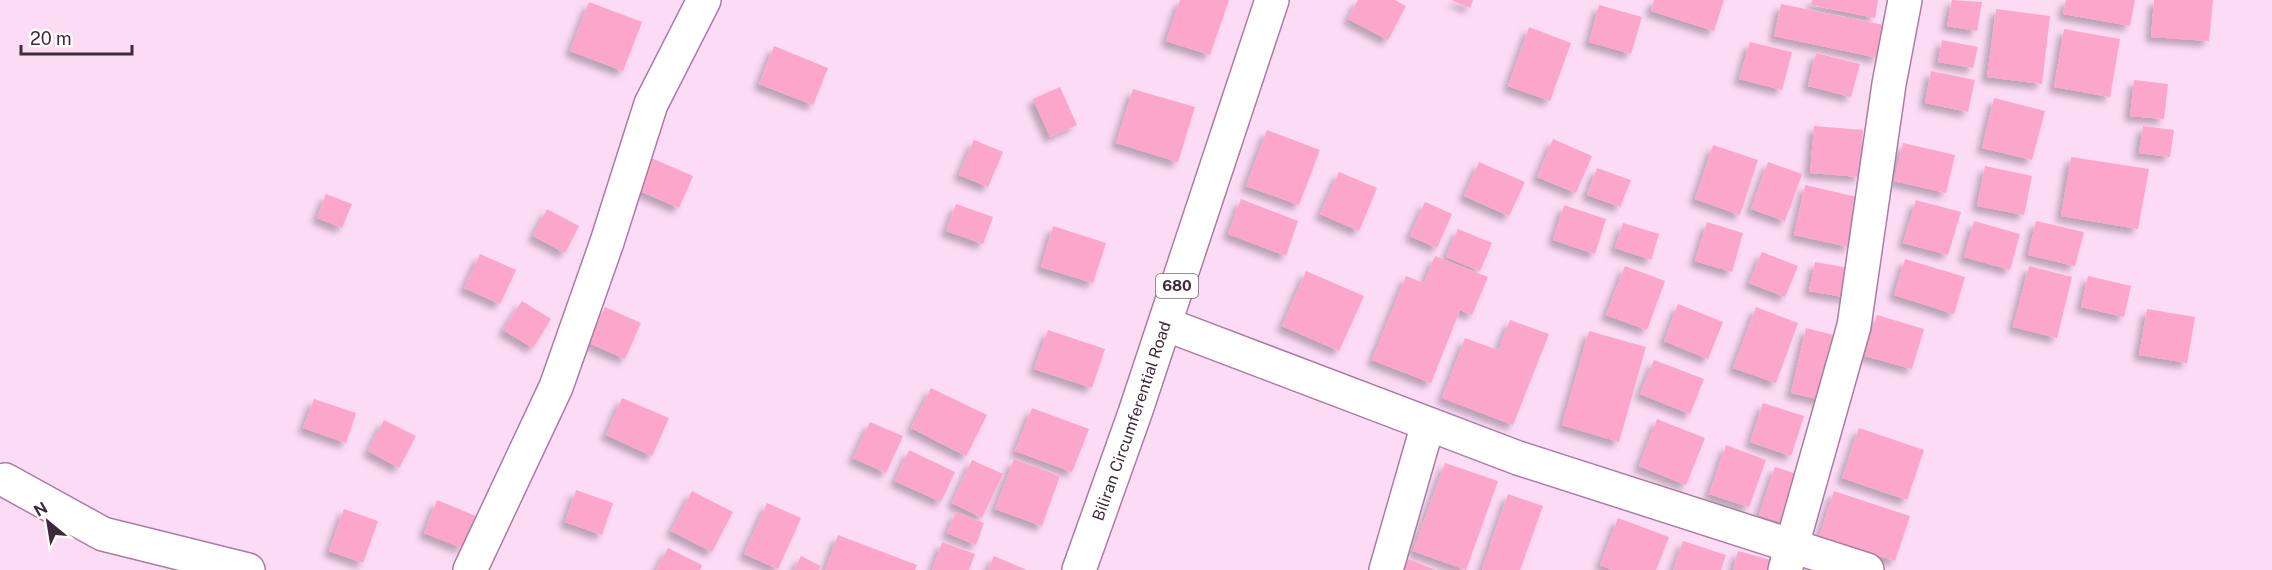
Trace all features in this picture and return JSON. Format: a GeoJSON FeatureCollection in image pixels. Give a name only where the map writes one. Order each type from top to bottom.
{"type":"FeatureCollection","features":[{"type":"Feature","properties":{"kind":"street"},"geometry":{"type":"LineString","coordinates":[[470,570],[555,387],[607,242],[651,105],[704,0]]}},
{"type":"Feature","properties":{"kind":"street","name":"Biliran Circumferential Road"},"geometry":{"type":"LineString","coordinates":[[1079,570],[1165,324],[1272,0]]}},
{"type":"Feature","properties":{"kind":"street"},"geometry":{"type":"LineString","coordinates":[[1788,558],[1854,326],[1887,96],[1905,0]]}},
{"type":"Feature","properties":{"kind":"street"},"geometry":{"type":"LineString","coordinates":[[1165,324],[1788,558],[1867,570]]}},
{"type":"Feature","properties":{"kind":"street"},"geometry":{"type":"LineString","coordinates":[[1386,570],[1428,424]]}},
{"type":"Feature","properties":{"kind":"street"},"geometry":{"type":"LineString","coordinates":[[5,480],[103,534],[248,570]]}},
{"type":"Feature","properties":{"kind":"building"},"geometry":{"type":"Polygon","coordinates":[[[1180,0],[1229,0],[1210,55],[1166,41],[1180,0]]]}},
{"type":"Feature","properties":{"kind":"building"},"geometry":{"type":"Polygon","coordinates":[[[1358,0],[1395,0],[1406,6],[1388,40],[1348,19],[1358,0]]]}},
{"type":"Feature","properties":{"kind":"building"},"geometry":{"type":"Polygon","coordinates":[[[1451,0],[1473,0],[1470,8],[1451,0]]]}},
{"type":"Feature","properties":{"kind":"building"},"geometry":{"type":"Polygon","coordinates":[[[1654,0],[1724,0],[1714,31],[1651,11],[1654,0]]]}},
{"type":"Feature","properties":{"kind":"building"},"geometry":{"type":"Polygon","coordinates":[[[1812,0],[1878,0],[1875,18],[1811,5],[1812,0]]]}},
{"type":"Feature","properties":{"kind":"building"},"geometry":{"type":"Polygon","coordinates":[[[1952,0],[1982,2],[1977,31],[1947,26],[1952,0]]]}},
{"type":"Feature","properties":{"kind":"building"},"geometry":{"type":"Polygon","coordinates":[[[2066,0],[2135,0],[2130,26],[2063,14],[2066,0]]]}},
{"type":"Feature","properties":{"kind":"building"},"geometry":{"type":"Polygon","coordinates":[[[2154,0],[2213,0],[2209,41],[2151,37],[2154,0]]]}},
{"type":"Feature","properties":{"kind":"building"},"geometry":{"type":"Polygon","coordinates":[[[589,2],[642,22],[623,71],[570,51],[589,2]]]}},
{"type":"Feature","properties":{"kind":"building"},"geometry":{"type":"Polygon","coordinates":[[[1781,4],[1884,25],[1878,58],[1774,36],[1781,4]]]}},
{"type":"Feature","properties":{"kind":"building"},"geometry":{"type":"Polygon","coordinates":[[[1599,5],[1642,17],[1631,54],[1589,42],[1599,5]]]}},
{"type":"Feature","properties":{"kind":"building"},"geometry":{"type":"Polygon","coordinates":[[[1996,9],[2050,16],[2042,84],[1987,77],[1996,9]]]}},
{"type":"Feature","properties":{"kind":"building"},"geometry":{"type":"Polygon","coordinates":[[[1529,27],[1571,43],[1550,101],[1508,86],[1529,27]]]}},
{"type":"Feature","properties":{"kind":"building"},"geometry":{"type":"Polygon","coordinates":[[[2064,29],[2120,39],[2110,97],[2054,87],[2064,29]]]}},
{"type":"Feature","properties":{"kind":"building"},"geometry":{"type":"Polygon","coordinates":[[[1942,40],[1978,47],[1973,68],[1938,62],[1942,40]]]}},
{"type":"Feature","properties":{"kind":"building"},"geometry":{"type":"Polygon","coordinates":[[[1750,42],[1792,52],[1782,90],[1739,79],[1750,42]]]}},
{"type":"Feature","properties":{"kind":"building"},"geometry":{"type":"Polygon","coordinates":[[[774,46],[828,68],[813,105],[759,84],[774,46]]]}},
{"type":"Feature","properties":{"kind":"building"},"geometry":{"type":"Polygon","coordinates":[[[1816,53],[1860,64],[1851,97],[1808,86],[1816,53]]]}},
{"type":"Feature","properties":{"kind":"building"},"geometry":{"type":"Polygon","coordinates":[[[1931,71],[1975,80],[1968,112],[1925,103],[1931,71]]]}},
{"type":"Feature","properties":{"kind":"building"},"geometry":{"type":"Polygon","coordinates":[[[2134,80],[2168,84],[2164,119],[2130,116],[2134,80]]]}},
{"type":"Feature","properties":{"kind":"building"},"geometry":{"type":"Polygon","coordinates":[[[1060,87],[1077,125],[1050,137],[1033,99],[1060,87]]]}},
{"type":"Feature","properties":{"kind":"building"},"geometry":{"type":"Polygon","coordinates":[[[1133,89],[1195,107],[1178,162],[1116,143],[1133,89]]]}},
{"type":"Feature","properties":{"kind":"building"},"geometry":{"type":"Polygon","coordinates":[[[1994,98],[2045,111],[2032,160],[1982,148],[1994,98]]]}},
{"type":"Feature","properties":{"kind":"building"},"geometry":{"type":"Polygon","coordinates":[[[1814,126],[1863,130],[1860,177],[1810,173],[1814,126]]]}},
{"type":"Feature","properties":{"kind":"building"},"geometry":{"type":"Polygon","coordinates":[[[2143,126],[2174,130],[2170,157],[2139,153],[2143,126]]]}},
{"type":"Feature","properties":{"kind":"building"},"geometry":{"type":"Polygon","coordinates":[[[1267,130],[1320,150],[1299,205],[1246,186],[1267,130]]]}},
{"type":"Feature","properties":{"kind":"building"},"geometry":{"type":"Polygon","coordinates":[[[1553,139],[1592,156],[1576,193],[1537,177],[1553,139]]]}},
{"type":"Feature","properties":{"kind":"building"},"geometry":{"type":"Polygon","coordinates":[[[974,140],[1003,152],[988,187],[959,175],[974,140]]]}},
{"type":"Feature","properties":{"kind":"building"},"geometry":{"type":"Polygon","coordinates":[[[1903,143],[1955,155],[1946,193],[1894,181],[1903,143]]]}},
{"type":"Feature","properties":{"kind":"building"},"geometry":{"type":"Polygon","coordinates":[[[1713,145],[1758,160],[1740,215],[1695,199],[1713,145]]]}},
{"type":"Feature","properties":{"kind":"building"},"geometry":{"type":"Polygon","coordinates":[[[649,157],[693,176],[679,208],[635,189],[649,157]]]}},
{"type":"Feature","properties":{"kind":"building"},"geometry":{"type":"Polygon","coordinates":[[[2071,157],[2149,169],[2138,229],[2061,216],[2071,157]]]}},
{"type":"Feature","properties":{"kind":"building"},"geometry":{"type":"Polygon","coordinates":[[[1479,162],[1525,182],[1509,216],[1464,196],[1479,162]]]}},
{"type":"Feature","properties":{"kind":"building"},"geometry":{"type":"Polygon","coordinates":[[[1768,162],[1802,174],[1785,221],[1751,209],[1768,162]]]}},
{"type":"Feature","properties":{"kind":"building"},"geometry":{"type":"Polygon","coordinates":[[[1985,166],[2032,176],[2024,215],[1977,206],[1985,166]]]}},
{"type":"Feature","properties":{"kind":"building"},"geometry":{"type":"Polygon","coordinates":[[[1597,168],[1631,180],[1620,207],[1587,195],[1597,168]]]}},
{"type":"Feature","properties":{"kind":"building"},"geometry":{"type":"Polygon","coordinates":[[[1339,172],[1377,188],[1359,231],[1320,214],[1339,172]]]}},
{"type":"Feature","properties":{"kind":"building"},"geometry":{"type":"Polygon","coordinates":[[[1805,185],[1861,198],[1849,247],[1794,235],[1805,185]]]}},
{"type":"Feature","properties":{"kind":"building"},"geometry":{"type":"Polygon","coordinates":[[[326,194],[352,204],[342,228],[317,218],[326,194]]]}},
{"type":"Feature","properties":{"kind":"building"},"geometry":{"type":"Polygon","coordinates":[[[1241,199],[1298,221],[1286,256],[1228,234],[1241,199]]]}},
{"type":"Feature","properties":{"kind":"building"},"geometry":{"type":"Polygon","coordinates":[[[1916,200],[1961,212],[1948,255],[1903,243],[1916,200]]]}},
{"type":"Feature","properties":{"kind":"building"},"geometry":{"type":"Polygon","coordinates":[[[1425,202],[1452,214],[1437,248],[1410,236],[1425,202]]]}},
{"type":"Feature","properties":{"kind":"building"},"geometry":{"type":"Polygon","coordinates":[[[956,204],[993,217],[983,244],[946,231],[956,204]]]}},
{"type":"Feature","properties":{"kind":"building"},"geometry":{"type":"Polygon","coordinates":[[[1564,205],[1606,219],[1595,254],[1553,240],[1564,205]]]}},
{"type":"Feature","properties":{"kind":"building"},"geometry":{"type":"Polygon","coordinates":[[[547,209],[579,226],[565,253],[533,236],[547,209]]]}},
{"type":"Feature","properties":{"kind":"building"},"geometry":{"type":"Polygon","coordinates":[[[1974,221],[2020,234],[2010,270],[1964,257],[1974,221]]]}},
{"type":"Feature","properties":{"kind":"building"},"geometry":{"type":"Polygon","coordinates":[[[2036,221],[2084,232],[2075,266],[2028,255],[2036,221]]]}},
{"type":"Feature","properties":{"kind":"building"},"geometry":{"type":"Polygon","coordinates":[[[1707,222],[1743,233],[1732,272],[1695,261],[1707,222]]]}},
{"type":"Feature","properties":{"kind":"building"},"geometry":{"type":"Polygon","coordinates":[[[1623,223],[1659,234],[1651,260],[1615,248],[1623,223]]]}},
{"type":"Feature","properties":{"kind":"building"},"geometry":{"type":"Polygon","coordinates":[[[1053,226],[1106,243],[1093,283],[1041,267],[1053,226]]]}},
{"type":"Feature","properties":{"kind":"building"},"geometry":{"type":"Polygon","coordinates":[[[1458,229],[1492,243],[1480,271],[1446,257],[1458,229]]]}},
{"type":"Feature","properties":{"kind":"building"},"geometry":{"type":"Polygon","coordinates":[[[1762,252],[1798,266],[1785,297],[1749,283],[1762,252]]]}},
{"type":"Feature","properties":{"kind":"building"},"geometry":{"type":"Polygon","coordinates":[[[480,254],[516,270],[500,304],[464,288],[480,254]]]}},
{"type":"Feature","properties":{"kind":"building"},"geometry":{"type":"Polygon","coordinates":[[[1435,256],[1488,277],[1472,315],[1460,310],[1431,383],[1372,360],[1406,276],[1424,283],[1435,256]]]}},
{"type":"Feature","properties":{"kind":"building"},"geometry":{"type":"Polygon","coordinates":[[[1905,259],[1965,277],[1954,314],[1894,295],[1905,259]]]}},
{"type":"Feature","properties":{"kind":"building"},"geometry":{"type":"Polygon","coordinates":[[[1815,262],[1854,269],[1849,298],[1809,291],[1815,262]]]}},
{"type":"Feature","properties":{"kind":"building"},"geometry":{"type":"Polygon","coordinates":[[[1625,266],[1665,281],[1647,330],[1606,315],[1625,266]]]}},
{"type":"Feature","properties":{"kind":"building"},"geometry":{"type":"Polygon","coordinates":[[[2029,266],[2072,277],[2057,338],[2013,327],[2029,266]]]}},
{"type":"Feature","properties":{"kind":"building"},"geometry":{"type":"Polygon","coordinates":[[[1306,271],[1364,296],[1339,351],[1282,326],[1306,271]]]}},
{"type":"Feature","properties":{"kind":"building"},"geometry":{"type":"Polygon","coordinates":[[[2088,276],[2131,286],[2124,317],[2081,307],[2088,276]]]}},
{"type":"Feature","properties":{"kind":"building"},"geometry":{"type":"Polygon","coordinates":[[[522,301],[551,319],[533,348],[503,330],[522,301]]]}},
{"type":"Feature","properties":{"kind":"building"},"geometry":{"type":"Polygon","coordinates":[[[1678,304],[1723,322],[1708,359],[1664,341],[1678,304]]]}},
{"type":"Feature","properties":{"kind":"building"},"geometry":{"type":"Polygon","coordinates":[[[605,307],[641,323],[625,359],[589,343],[605,307]]]}},
{"type":"Feature","properties":{"kind":"building"},"geometry":{"type":"Polygon","coordinates":[[[1756,307],[1798,323],[1776,383],[1733,368],[1756,307]]]}},
{"type":"Feature","properties":{"kind":"building"},"geometry":{"type":"Polygon","coordinates":[[[2147,309],[2195,317],[2187,363],[2139,355],[2147,309]]]}},
{"type":"Feature","properties":{"kind":"building"},"geometry":{"type":"Polygon","coordinates":[[[1877,315],[1924,329],[1912,369],[1865,356],[1877,315]]]}},
{"type":"Feature","properties":{"kind":"building"},"geometry":{"type":"Polygon","coordinates":[[[1510,320],[1549,334],[1513,425],[1442,398],[1465,338],[1498,350],[1510,320]]]}},
{"type":"Feature","properties":{"kind":"building"},"geometry":{"type":"Polygon","coordinates":[[[1806,328],[1841,337],[1826,401],[1791,393],[1806,328]]]}},
{"type":"Feature","properties":{"kind":"building"},"geometry":{"type":"Polygon","coordinates":[[[1048,330],[1105,349],[1092,388],[1034,369],[1048,330]]]}},
{"type":"Feature","properties":{"kind":"building"},"geometry":{"type":"Polygon","coordinates":[[[1589,331],[1646,347],[1619,442],[1562,425],[1589,331]]]}},
{"type":"Feature","properties":{"kind":"building"},"geometry":{"type":"Polygon","coordinates":[[[1654,360],[1704,379],[1690,414],[1640,394],[1654,360]]]}},
{"type":"Feature","properties":{"kind":"building"},"geometry":{"type":"Polygon","coordinates":[[[931,388],[987,415],[966,456],[911,428],[931,388]]]}},
{"type":"Feature","properties":{"kind":"building"},"geometry":{"type":"Polygon","coordinates":[[[622,398],[669,418],[652,456],[606,435],[622,398]]]}},
{"type":"Feature","properties":{"kind":"building"},"geometry":{"type":"Polygon","coordinates":[[[314,399],[356,413],[346,443],[303,428],[314,399]]]}},
{"type":"Feature","properties":{"kind":"building"},"geometry":{"type":"Polygon","coordinates":[[[1763,403],[1804,416],[1791,456],[1750,442],[1763,403]]]}},
{"type":"Feature","properties":{"kind":"building"},"geometry":{"type":"Polygon","coordinates":[[[1032,408],[1089,429],[1072,472],[1015,451],[1032,408]]]}},
{"type":"Feature","properties":{"kind":"building"},"geometry":{"type":"Polygon","coordinates":[[[1657,419],[1705,438],[1686,485],[1639,466],[1657,419]]]}},
{"type":"Feature","properties":{"kind":"building"},"geometry":{"type":"Polygon","coordinates":[[[384,420],[416,436],[399,468],[368,451],[384,420]]]}},
{"type":"Feature","properties":{"kind":"building"},"geometry":{"type":"Polygon","coordinates":[[[870,422],[903,436],[886,473],[853,458],[870,422]]]}},
{"type":"Feature","properties":{"kind":"building"},"geometry":{"type":"Polygon","coordinates":[[[1859,428],[1924,450],[1907,500],[1842,478],[1859,428]]]}},
{"type":"Feature","properties":{"kind":"building"},"geometry":{"type":"Polygon","coordinates":[[[1726,445],[1766,460],[1749,507],[1709,494],[1726,445]]]}},
{"type":"Feature","properties":{"kind":"building"},"geometry":{"type":"Polygon","coordinates":[[[909,450],[955,472],[941,502],[895,481],[909,450]]]}},
{"type":"Feature","properties":{"kind":"building"},"geometry":{"type":"Polygon","coordinates":[[[1014,459],[1060,476],[1042,526],[995,509],[1014,459]]]}},
{"type":"Feature","properties":{"kind":"building"},"geometry":{"type":"Polygon","coordinates":[[[972,460],[1003,474],[982,518],[952,503],[972,460]]]}},
{"type":"Feature","properties":{"kind":"building"},"geometry":{"type":"Polygon","coordinates":[[[1445,463],[1498,481],[1466,570],[1413,551],[1445,463]]]}},
{"type":"Feature","properties":{"kind":"building"},"geometry":{"type":"Polygon","coordinates":[[[1775,467],[1803,476],[1787,524],[1759,515],[1775,467]]]}},
{"type":"Feature","properties":{"kind":"building"},"geometry":{"type":"Polygon","coordinates":[[[576,490],[613,503],[602,535],[565,522],[576,490]]]}},
{"type":"Feature","properties":{"kind":"building"},"geometry":{"type":"Polygon","coordinates":[[[692,491],[733,512],[712,552],[671,531],[692,491]]]}},
{"type":"Feature","properties":{"kind":"building"},"geometry":{"type":"Polygon","coordinates":[[[1834,491],[1910,516],[1895,561],[1819,537],[1834,491]]]}},
{"type":"Feature","properties":{"kind":"building"},"geometry":{"type":"Polygon","coordinates":[[[1508,494],[1543,506],[1520,570],[1484,570],[1482,569],[1508,494]]]}},
{"type":"Feature","properties":{"kind":"building"},"geometry":{"type":"Polygon","coordinates":[[[437,500],[476,516],[462,548],[424,533],[437,500]]]}},
{"type":"Feature","properties":{"kind":"building"},"geometry":{"type":"Polygon","coordinates":[[[767,503],[801,518],[778,569],[744,554],[767,503]]]}},
{"type":"Feature","properties":{"kind":"building"},"geometry":{"type":"Polygon","coordinates":[[[344,509],[378,521],[363,563],[329,551],[344,509]]]}},
{"type":"Feature","properties":{"kind":"building"},"geometry":{"type":"Polygon","coordinates":[[[956,512],[984,523],[976,545],[947,533],[956,512]]]}},
{"type":"Feature","properties":{"kind":"building"},"geometry":{"type":"Polygon","coordinates":[[[1618,518],[1669,537],[1656,570],[1613,570],[1600,565],[1618,518]]]}},
{"type":"Feature","properties":{"kind":"building"},"geometry":{"type":"Polygon","coordinates":[[[838,535],[917,565],[915,570],[825,570],[838,535]]]}},
{"type":"Feature","properties":{"kind":"building"},"geometry":{"type":"Polygon","coordinates":[[[1683,541],[1726,555],[1721,570],[1673,570],[1683,541]]]}},
{"type":"Feature","properties":{"kind":"building"},"geometry":{"type":"Polygon","coordinates":[[[942,542],[975,554],[969,570],[932,570],[942,542]]]}},
{"type":"Feature","properties":{"kind":"building"},"geometry":{"type":"Polygon","coordinates":[[[668,548],[702,565],[700,570],[656,570],[668,548]]]}},
{"type":"Feature","properties":{"kind":"building"},"geometry":{"type":"Polygon","coordinates":[[[1738,551],[1778,562],[1776,570],[1733,570],[1738,551]]]}},
{"type":"Feature","properties":{"kind":"building"},"geometry":{"type":"Polygon","coordinates":[[[801,556],[821,566],[819,570],[794,570],[801,556]]]}},
{"type":"Feature","properties":{"kind":"building"},"geometry":{"type":"Polygon","coordinates":[[[994,556],[1027,570],[988,570],[994,556]]]}},
{"type":"Feature","properties":{"kind":"building"},"geometry":{"type":"Polygon","coordinates":[[[1408,559],[1436,570],[1404,570],[1408,559]]]}}]}
